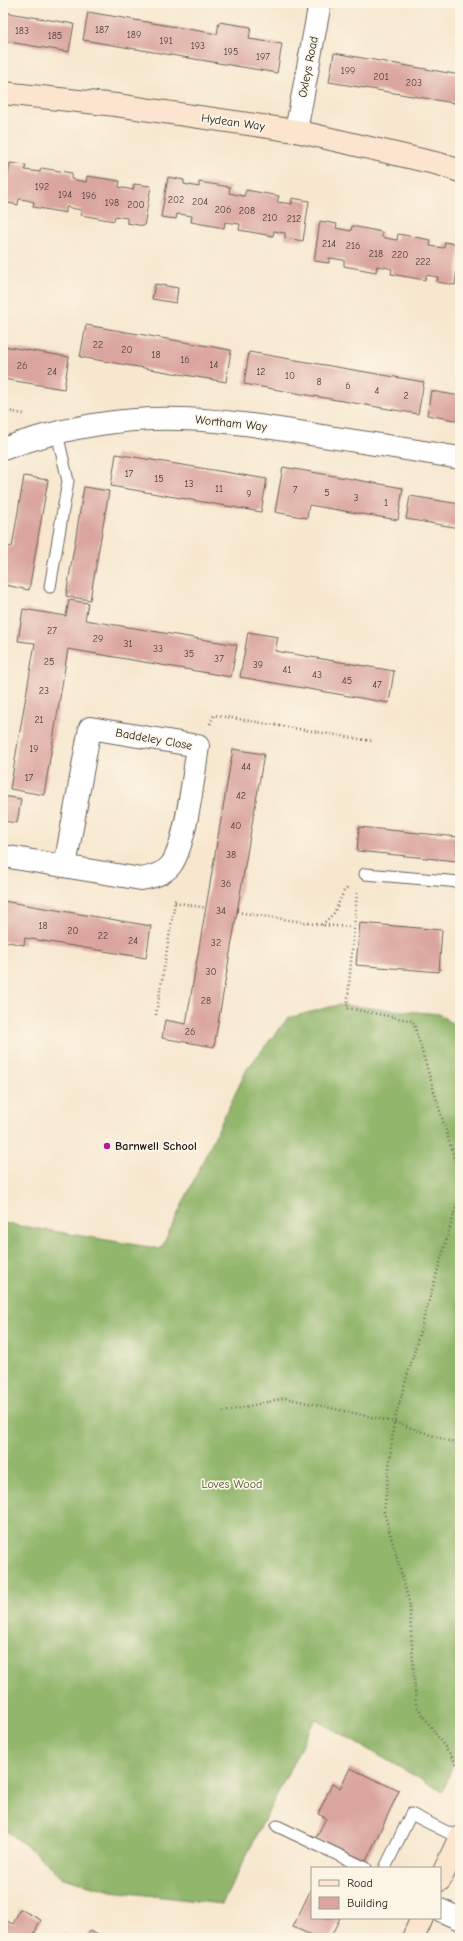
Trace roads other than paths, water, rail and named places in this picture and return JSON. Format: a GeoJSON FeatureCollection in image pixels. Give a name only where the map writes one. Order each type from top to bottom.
{"type":"FeatureCollection","features":[{"type":"Feature","properties":{"kind":"street","name":"Oxleys Road"},"geometry":{"type":"LineString","coordinates":[[296,131],[320,3]]}},
{"type":"Feature","properties":{"kind":"street","name":"Hydean Way"},"geometry":{"type":"LineString","coordinates":[[3,93],[116,105],[296,131],[439,164],[460,171]]}},
{"type":"Feature","properties":{"kind":"street","name":"Wortham Way"},"geometry":{"type":"LineString","coordinates":[[3,449],[57,433],[106,423],[151,419],[207,420],[267,426],[460,458]]}},
{"type":"Feature","properties":{"kind":"street","name":"Baddeley Close"},"geometry":{"type":"LineString","coordinates":[[90,728],[198,746],[182,838],[171,865],[155,876],[141,879],[65,866],[90,728]]}},
{"type":"Feature","properties":{"kind":"street"},"geometry":{"type":"LineString","coordinates":[[3,856],[65,866]]}},
{"type":"Feature","properties":{"kind":"street"},"geometry":{"type":"LineString","coordinates":[[441,1878],[460,1837]]}},
{"type":"Feature","properties":{"kind":"street"},"geometry":{"type":"LineString","coordinates":[[441,1910],[460,1919]]}},
{"type":"Feature","properties":{"kind":"street"},"geometry":{"type":"LineString","coordinates":[[413,1938],[422,1919]]}},
{"type":"Feature","properties":{"kind":"lane"},"geometry":{"type":"LineString","coordinates":[[50,587],[68,482],[57,433]]}},
{"type":"Feature","properties":{"kind":"lane"},"geometry":{"type":"LineString","coordinates":[[363,878],[460,882]]}},
{"type":"Feature","properties":{"kind":"lane"},"geometry":{"type":"LineString","coordinates":[[385,1867],[411,1814],[460,1837]]}},
{"type":"Feature","properties":{"kind":"lane"},"geometry":{"type":"LineString","coordinates":[[276,1826],[364,1867]]}},
{"type":"Feature","properties":{"kind":"place","name":"Barnwell School"},"geometry":{"type":"Point","coordinates":[107,1146]}},
{"type":"Feature","properties":{"kind":"park label","name":"Loves Wood"},"geometry":{"type":"Point","coordinates":[232,1484]}}]}
